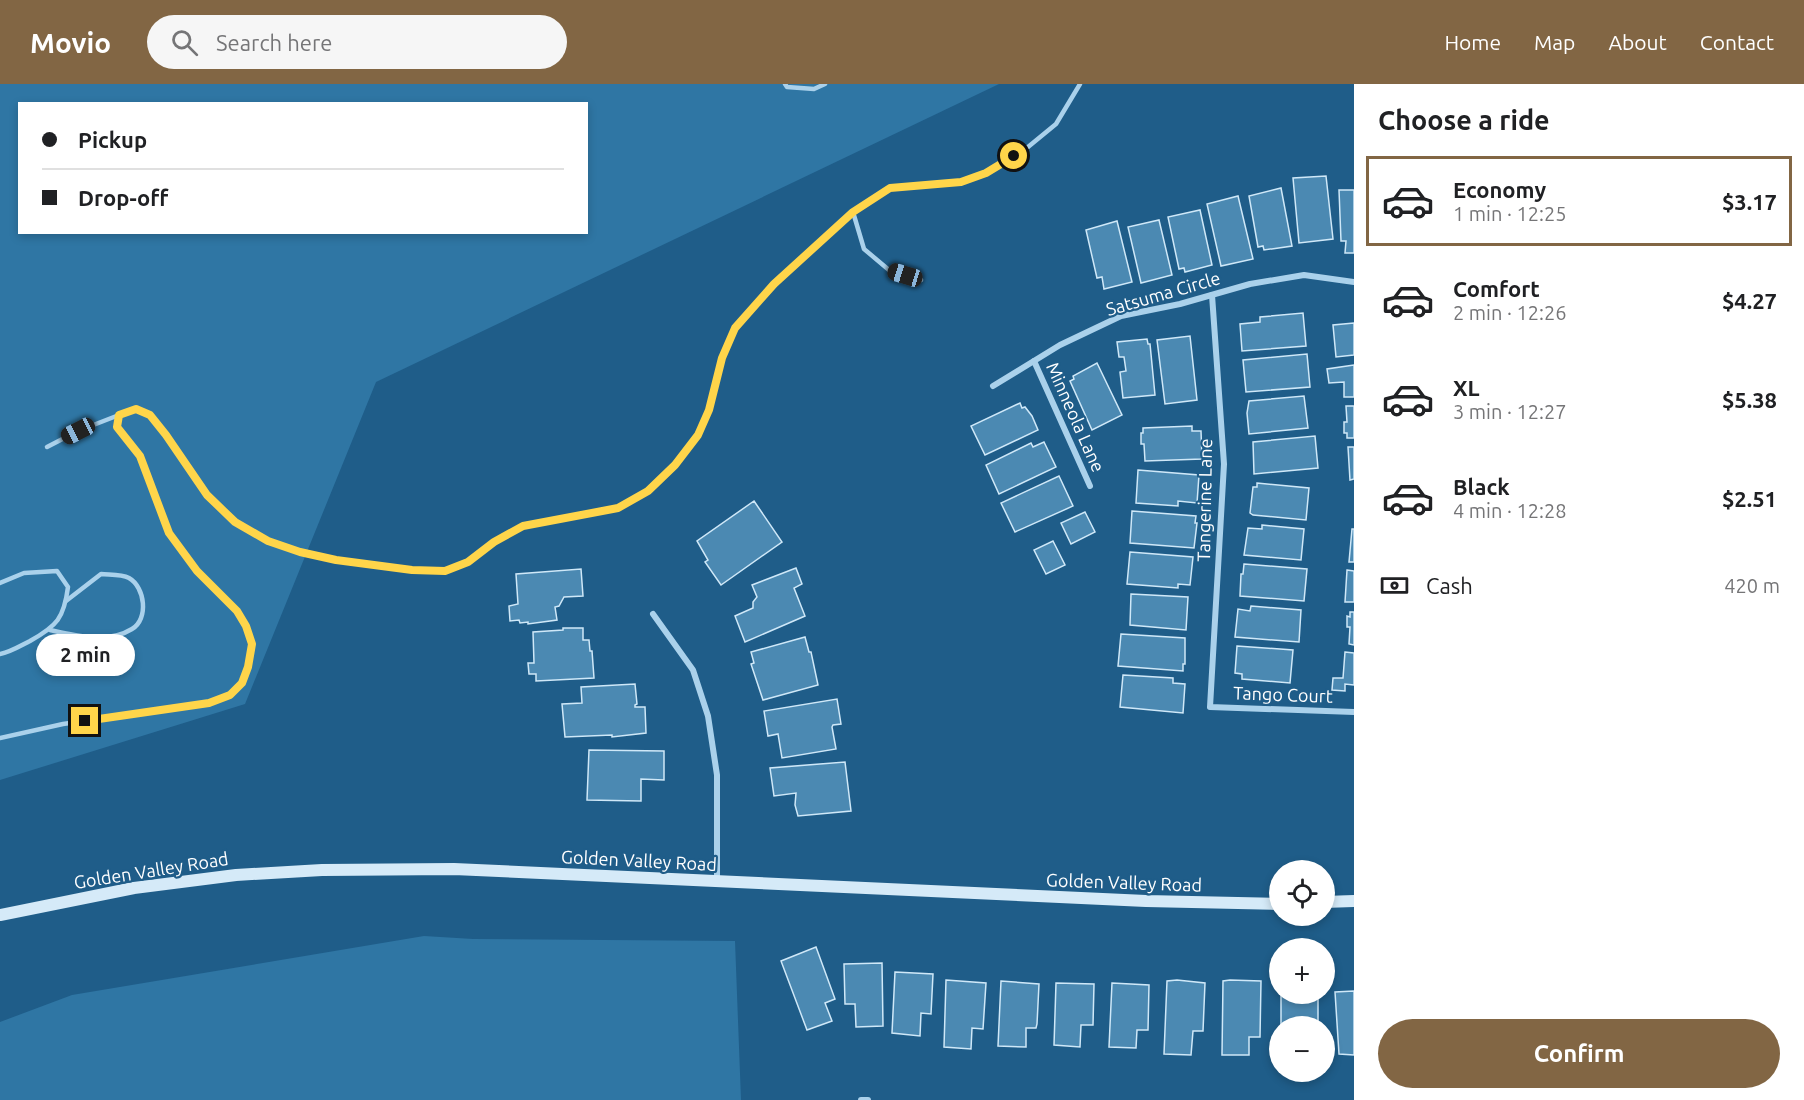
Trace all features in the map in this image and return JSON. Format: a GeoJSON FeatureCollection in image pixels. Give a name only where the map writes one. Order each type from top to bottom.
{"type":"FeatureCollection","features":[{"type":"Feature","properties":{"kind":"main road","name":"Golden Valley Road"},"geometry":{"type":"LineString","coordinates":[[0,915],[134,888],[236,875],[322,870],[453,869],[1146,901],[1269,904]]}},
{"type":"Feature","properties":{"kind":"main road"},"geometry":{"type":"LineString","coordinates":[[1335,902],[1354,901]]}},
{"type":"Feature","properties":{"kind":"street","name":"Satsuma Circle"},"geometry":{"type":"LineString","coordinates":[[993,386],[1060,345],[1121,316],[1250,284],[1304,276],[1354,282]]}},
{"type":"Feature","properties":{"kind":"street","name":"Tangerine Lane"},"geometry":{"type":"LineString","coordinates":[[1210,706],[1224,464],[1212,295]]}},
{"type":"Feature","properties":{"kind":"street","name":"Minneola Lane"},"geometry":{"type":"LineString","coordinates":[[1034,361],[1090,486]]}},
{"type":"Feature","properties":{"kind":"street"},"geometry":{"type":"LineString","coordinates":[[653,614],[693,670],[708,716],[717,775],[717,882]]}},
{"type":"Feature","properties":{"kind":"street","name":"Tango Court"},"geometry":{"type":"LineString","coordinates":[[1210,706],[1354,712]]}},
{"type":"Feature","properties":{"kind":"street"},"geometry":{"type":"LineString","coordinates":[[861,1100],[868,1100]]}},
{"type":"Feature","properties":{"kind":"lane"},"geometry":{"type":"LineString","coordinates":[[785,84],[787,87],[814,89],[825,84]]}},
{"type":"Feature","properties":{"kind":"lane"},"geometry":{"type":"LineString","coordinates":[[46,447],[78,431],[136,409],[150,415],[207,495],[235,522],[268,541],[300,552],[336,560],[412,570],[445,571],[468,562],[494,542],[523,526],[618,508],[648,491],[675,465],[698,435],[709,410],[722,358],[735,328],[774,284],[853,212],[890,188],[961,182],[986,173],[1028,147],[1056,124],[1080,84]]}},
{"type":"Feature","properties":{"kind":"lane"},"geometry":{"type":"LineString","coordinates":[[853,212],[864,249],[889,270],[921,280]]}},
{"type":"Feature","properties":{"kind":"lane"},"geometry":{"type":"LineString","coordinates":[[0,738],[63,724],[209,703],[230,695],[242,683],[248,667],[252,644],[246,626],[229,602],[197,571],[169,533],[140,456],[117,427],[119,415]]}},
{"type":"Feature","properties":{"kind":"lane"},"geometry":{"type":"LineString","coordinates":[[0,583],[24,573],[57,571],[68,587],[65,608],[50,630],[10,652],[0,654]]}},
{"type":"Feature","properties":{"kind":"lane"},"geometry":{"type":"LineString","coordinates":[[50,630],[84,637],[114,636],[134,629],[143,617],[143,599],[137,585],[128,577],[101,574],[66,601]]}},
{"type":"Feature","properties":{"kind":"shaded area"},"geometry":{"type":"Polygon","coordinates":[[[0,84],[999,84],[376,382],[245,704],[0,780],[0,84]]]}},
{"type":"Feature","properties":{"kind":"shaded area"},"geometry":{"type":"Polygon","coordinates":[[[424,936],[473,939],[735,941],[741,1100],[0,1100],[0,1022],[72,995],[424,936]]]}},
{"type":"Feature","properties":{"kind":"building"},"geometry":{"type":"Polygon","coordinates":[[[1326,176],[1333,239],[1299,243],[1293,178],[1326,176]]]}},
{"type":"Feature","properties":{"kind":"building"},"geometry":{"type":"Polygon","coordinates":[[[1281,188],[1292,246],[1264,250],[1263,246],[1258,247],[1249,196],[1281,188]]]}},
{"type":"Feature","properties":{"kind":"building"},"geometry":{"type":"Polygon","coordinates":[[[1339,190],[1354,190],[1354,253],[1345,253],[1346,241],[1341,241],[1339,190]]]}},
{"type":"Feature","properties":{"kind":"building"},"geometry":{"type":"Polygon","coordinates":[[[1238,196],[1253,259],[1221,266],[1207,204],[1238,196]]]}},
{"type":"Feature","properties":{"kind":"building"},"geometry":{"type":"Polygon","coordinates":[[[1200,210],[1212,265],[1185,272],[1184,268],[1179,269],[1168,217],[1200,210]]]}},
{"type":"Feature","properties":{"kind":"building"},"geometry":{"type":"Polygon","coordinates":[[[1159,220],[1172,275],[1141,283],[1128,227],[1159,220]]]}},
{"type":"Feature","properties":{"kind":"building"},"geometry":{"type":"Polygon","coordinates":[[[1117,221],[1132,282],[1104,289],[1102,277],[1097,278],[1086,230],[1117,221]]]}},
{"type":"Feature","properties":{"kind":"building"},"geometry":{"type":"Polygon","coordinates":[[[1303,313],[1306,346],[1242,351],[1240,324],[1260,322],[1260,317],[1303,313]]]}},
{"type":"Feature","properties":{"kind":"building"},"geometry":{"type":"Polygon","coordinates":[[[1354,323],[1354,355],[1336,357],[1333,325],[1354,323]]]}},
{"type":"Feature","properties":{"kind":"building"},"geometry":{"type":"Polygon","coordinates":[[[1190,336],[1197,400],[1165,404],[1157,340],[1190,336]]]}},
{"type":"Feature","properties":{"kind":"building"},"geometry":{"type":"Polygon","coordinates":[[[1147,339],[1150,344],[1155,395],[1123,398],[1120,372],[1126,371],[1124,357],[1119,357],[1117,342],[1147,339]]]}},
{"type":"Feature","properties":{"kind":"building"},"geometry":{"type":"Polygon","coordinates":[[[1307,354],[1310,387],[1246,392],[1243,360],[1307,354]]]}},
{"type":"Feature","properties":{"kind":"building"},"geometry":{"type":"Polygon","coordinates":[[[1097,363],[1122,415],[1092,430],[1070,381],[1074,379],[1073,376],[1097,363]]]}},
{"type":"Feature","properties":{"kind":"building"},"geometry":{"type":"Polygon","coordinates":[[[1354,365],[1354,397],[1344,397],[1344,382],[1329,383],[1327,369],[1354,365]]]}},
{"type":"Feature","properties":{"kind":"building"},"geometry":{"type":"Polygon","coordinates":[[[1304,396],[1308,428],[1249,434],[1247,413],[1249,401],[1304,396]]]}},
{"type":"Feature","properties":{"kind":"building"},"geometry":{"type":"Polygon","coordinates":[[[1020,403],[1022,408],[1025,407],[1032,416],[1038,430],[985,455],[971,426],[1020,403]]]}},
{"type":"Feature","properties":{"kind":"building"},"geometry":{"type":"Polygon","coordinates":[[[1346,406],[1354,406],[1354,438],[1347,438],[1347,433],[1344,433],[1344,422],[1347,422],[1346,406]]]}},
{"type":"Feature","properties":{"kind":"building"},"geometry":{"type":"Polygon","coordinates":[[[1192,426],[1192,431],[1201,431],[1202,459],[1145,461],[1144,444],[1141,444],[1143,428],[1192,426]]]}},
{"type":"Feature","properties":{"kind":"building"},"geometry":{"type":"Polygon","coordinates":[[[1315,436],[1318,468],[1254,474],[1253,442],[1315,436]]]}},
{"type":"Feature","properties":{"kind":"building"},"geometry":{"type":"Polygon","coordinates":[[[1044,442],[1056,467],[999,494],[986,465],[1031,443],[1033,447],[1044,442]]]}},
{"type":"Feature","properties":{"kind":"building"},"geometry":{"type":"Polygon","coordinates":[[[1348,447],[1354,447],[1354,479],[1350,480],[1348,447]]]}},
{"type":"Feature","properties":{"kind":"building"},"geometry":{"type":"Polygon","coordinates":[[[1138,470],[1199,475],[1197,503],[1178,501],[1178,506],[1136,503],[1138,470]]]}},
{"type":"Feature","properties":{"kind":"building"},"geometry":{"type":"Polygon","coordinates":[[[1059,476],[1073,506],[1015,532],[1001,503],[1059,476]]]}},
{"type":"Feature","properties":{"kind":"building"},"geometry":{"type":"Polygon","coordinates":[[[1257,483],[1309,488],[1306,520],[1250,513],[1253,487],[1257,487],[1257,483]]]}},
{"type":"Feature","properties":{"kind":"building"},"geometry":{"type":"Polygon","coordinates":[[[754,501],[782,542],[721,585],[705,562],[708,560],[697,541],[754,501]]]}},
{"type":"Feature","properties":{"kind":"building"},"geometry":{"type":"Polygon","coordinates":[[[1132,511],[1196,516],[1194,548],[1130,543],[1132,511]]]}},
{"type":"Feature","properties":{"kind":"building"},"geometry":{"type":"Polygon","coordinates":[[[1085,512],[1095,532],[1071,544],[1061,523],[1085,512]]]}},
{"type":"Feature","properties":{"kind":"building"},"geometry":{"type":"Polygon","coordinates":[[[1262,525],[1304,529],[1301,560],[1244,555],[1248,528],[1262,529],[1262,525]]]}},
{"type":"Feature","properties":{"kind":"building"},"geometry":{"type":"Polygon","coordinates":[[[1352,529],[1354,529],[1354,562],[1349,562],[1352,529]]]}},
{"type":"Feature","properties":{"kind":"building"},"geometry":{"type":"Polygon","coordinates":[[[1053,541],[1065,565],[1046,574],[1034,550],[1053,541]]]}},
{"type":"Feature","properties":{"kind":"building"},"geometry":{"type":"Polygon","coordinates":[[[1130,552],[1193,557],[1190,585],[1178,584],[1178,588],[1127,584],[1130,552]]]}},
{"type":"Feature","properties":{"kind":"building"},"geometry":{"type":"Polygon","coordinates":[[[1244,564],[1307,569],[1304,601],[1240,596],[1244,564]]]}},
{"type":"Feature","properties":{"kind":"building"},"geometry":{"type":"Polygon","coordinates":[[[796,568],[802,584],[794,588],[805,616],[745,642],[735,616],[753,608],[753,602],[757,597],[752,585],[796,568]]]}},
{"type":"Feature","properties":{"kind":"building"},"geometry":{"type":"Polygon","coordinates":[[[581,569],[583,596],[564,597],[559,606],[555,607],[557,620],[528,624],[528,622],[520,623],[519,620],[510,621],[509,606],[518,604],[516,574],[581,569]]]}},
{"type":"Feature","properties":{"kind":"building"},"geometry":{"type":"Polygon","coordinates":[[[1347,570],[1354,571],[1354,602],[1345,602],[1347,570]]]}},
{"type":"Feature","properties":{"kind":"building"},"geometry":{"type":"Polygon","coordinates":[[[1131,594],[1188,597],[1186,630],[1130,625],[1131,594]]]}},
{"type":"Feature","properties":{"kind":"building"},"geometry":{"type":"Polygon","coordinates":[[[1251,606],[1301,610],[1299,642],[1235,637],[1238,609],[1250,611],[1251,606]]]}},
{"type":"Feature","properties":{"kind":"building"},"geometry":{"type":"Polygon","coordinates":[[[1350,612],[1354,612],[1354,645],[1349,644],[1350,627],[1347,627],[1347,616],[1350,617],[1350,612]]]}},
{"type":"Feature","properties":{"kind":"building"},"geometry":{"type":"Polygon","coordinates":[[[563,628],[583,628],[583,640],[589,640],[590,651],[592,651],[594,678],[536,681],[536,674],[529,674],[528,663],[534,663],[533,632],[563,630],[563,628]]]}},
{"type":"Feature","properties":{"kind":"building"},"geometry":{"type":"Polygon","coordinates":[[[1121,634],[1185,638],[1183,671],[1118,666],[1121,634]]]}},
{"type":"Feature","properties":{"kind":"building"},"geometry":{"type":"Polygon","coordinates":[[[805,637],[809,652],[811,652],[818,685],[763,700],[751,664],[754,663],[751,652],[805,637]]]}},
{"type":"Feature","properties":{"kind":"building"},"geometry":{"type":"Polygon","coordinates":[[[1237,646],[1293,650],[1290,683],[1242,679],[1242,674],[1235,673],[1237,646]]]}},
{"type":"Feature","properties":{"kind":"building"},"geometry":{"type":"Polygon","coordinates":[[[1345,652],[1354,653],[1354,685],[1345,684],[1345,691],[1332,690],[1333,678],[1343,678],[1345,652]]]}},
{"type":"Feature","properties":{"kind":"building"},"geometry":{"type":"Polygon","coordinates":[[[1123,675],[1173,678],[1173,683],[1185,684],[1183,713],[1120,707],[1123,675]]]}},
{"type":"Feature","properties":{"kind":"building"},"geometry":{"type":"Polygon","coordinates":[[[635,684],[637,704],[635,707],[645,707],[646,733],[612,737],[612,735],[565,737],[562,704],[582,703],[581,687],[635,684]]]}},
{"type":"Feature","properties":{"kind":"building"},"geometry":{"type":"Polygon","coordinates":[[[837,699],[841,724],[832,727],[836,749],[782,758],[778,734],[768,736],[764,711],[837,699]]]}},
{"type":"Feature","properties":{"kind":"building"},"geometry":{"type":"Polygon","coordinates":[[[589,750],[664,751],[664,780],[641,779],[641,801],[587,800],[589,750]]]}},
{"type":"Feature","properties":{"kind":"building"},"geometry":{"type":"Polygon","coordinates":[[[845,762],[851,811],[798,816],[795,805],[796,793],[774,796],[770,768],[845,762]]]}},
{"type":"Feature","properties":{"kind":"building"},"geometry":{"type":"Polygon","coordinates":[[[816,947],[835,999],[825,1003],[832,1021],[807,1030],[781,961],[816,947]]]}},
{"type":"Feature","properties":{"kind":"building"},"geometry":{"type":"Polygon","coordinates":[[[882,963],[883,1026],[856,1027],[855,1004],[845,1004],[844,964],[882,963]]]}},
{"type":"Feature","properties":{"kind":"building"},"geometry":{"type":"Polygon","coordinates":[[[895,972],[933,974],[931,1014],[921,1013],[920,1036],[892,1033],[895,972]]]}},
{"type":"Feature","properties":{"kind":"building"},"geometry":{"type":"Polygon","coordinates":[[[946,980],[986,983],[983,1029],[972,1028],[971,1049],[944,1047],[946,980]]]}},
{"type":"Feature","properties":{"kind":"building"},"geometry":{"type":"Polygon","coordinates":[[[1001,981],[1039,984],[1037,1024],[1036,1028],[1026,1028],[1026,1047],[998,1046],[1001,981]]]}},
{"type":"Feature","properties":{"kind":"building"},"geometry":{"type":"Polygon","coordinates":[[[1167,981],[1205,983],[1203,1031],[1193,1031],[1191,1055],[1164,1054],[1167,981]]]}},
{"type":"Feature","properties":{"kind":"building"},"geometry":{"type":"Polygon","coordinates":[[[1223,981],[1261,981],[1260,1037],[1249,1037],[1249,1055],[1222,1055],[1223,981]]]}},
{"type":"Feature","properties":{"kind":"building"},"geometry":{"type":"Polygon","coordinates":[[[1056,983],[1094,984],[1093,1025],[1081,1025],[1080,1047],[1054,1045],[1056,983]]]}},
{"type":"Feature","properties":{"kind":"building"},"geometry":{"type":"Polygon","coordinates":[[[1112,983],[1149,985],[1148,1030],[1137,1030],[1136,1048],[1109,1047],[1112,983]]]}},
{"type":"Feature","properties":{"kind":"building"},"geometry":{"type":"Polygon","coordinates":[[[1354,991],[1354,1055],[1339,1054],[1335,992],[1354,991]]]}},
{"type":"Feature","properties":{"kind":"building"},"geometry":{"type":"Polygon","coordinates":[[[1281,1004],[1318,1004],[1318,1016],[1281,1016],[1281,1004]]]}},
{"type":"Feature","properties":{"kind":"route"},"geometry":{"type":"LineString","coordinates":[[85,721],[209,703],[230,695],[242,683],[248,667],[252,644],[246,626],[237,611],[197,571],[169,533],[140,456],[117,427],[119,415],[136,409],[150,415],[207,495],[235,522],[268,541],[300,552],[336,560],[412,570],[445,571],[468,562],[494,542],[523,526],[618,508],[648,491],[675,465],[698,435],[709,410],[722,358],[735,328],[774,284],[853,212],[890,188],[961,182],[986,173],[1014,156]]}}]}
